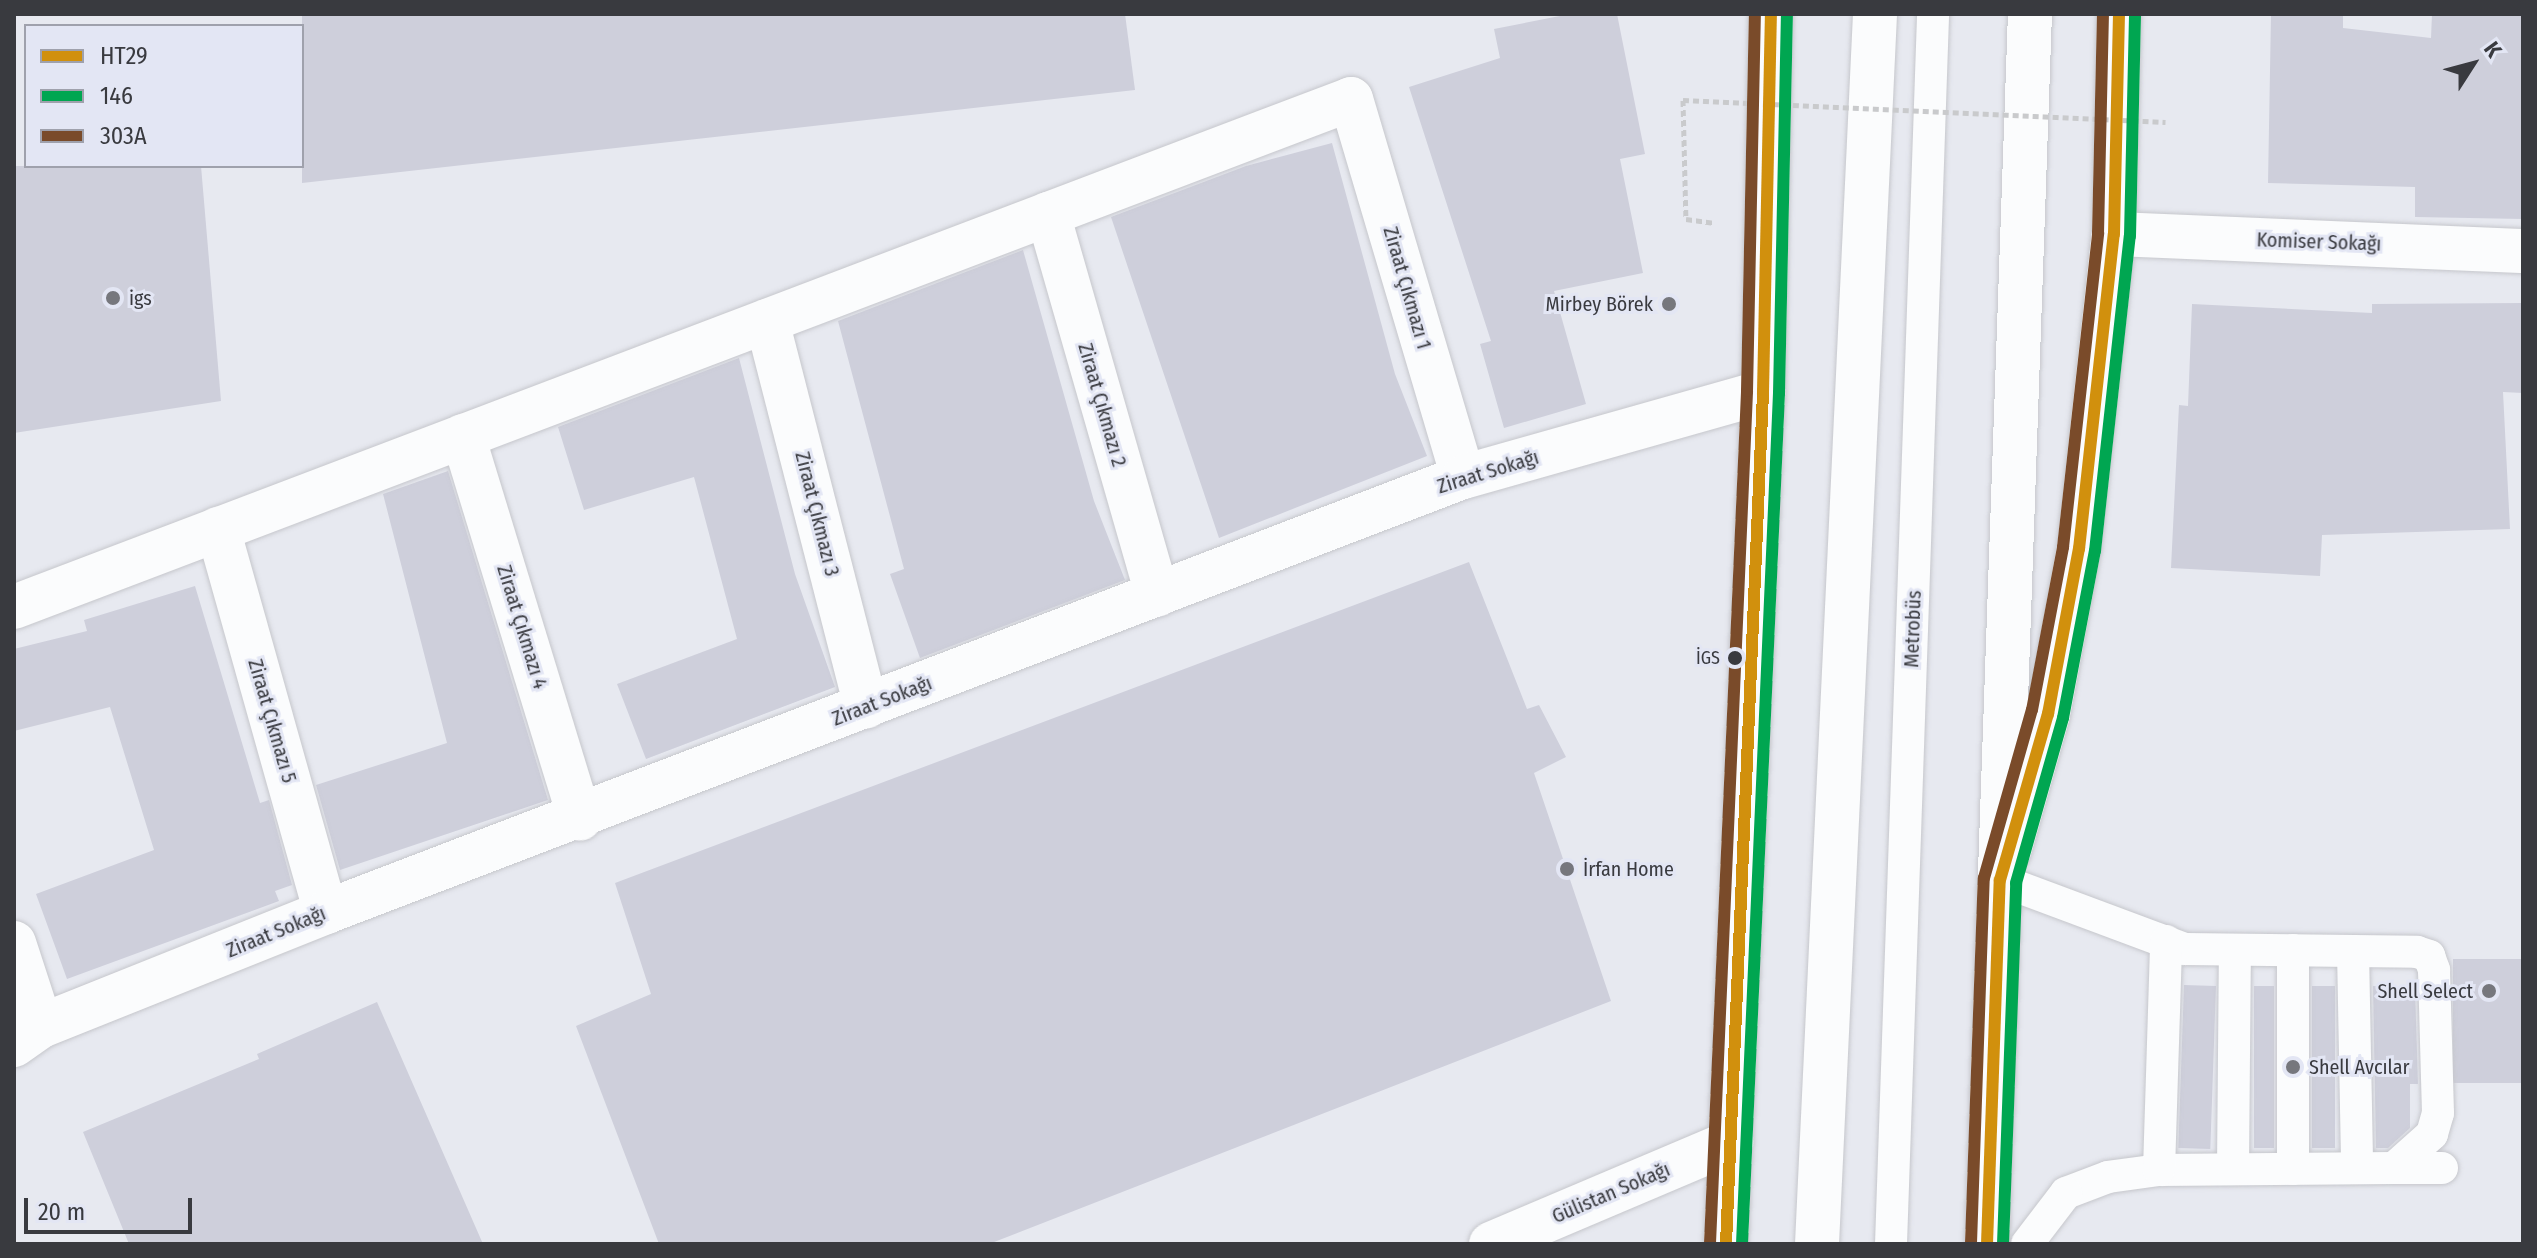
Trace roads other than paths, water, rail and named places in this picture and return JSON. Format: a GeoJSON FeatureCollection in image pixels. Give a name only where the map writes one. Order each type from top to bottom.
{"type":"FeatureCollection","features":[{"type":"Feature","properties":{"kind":"main road"},"geometry":{"type":"LineString","coordinates":[[1726,1244],[1763,392],[1771,14]]}},
{"type":"Feature","properties":{"kind":"main road"},"geometry":{"type":"LineString","coordinates":[[1817,1244],[1875,14]]}},
{"type":"Feature","properties":{"kind":"main road"},"geometry":{"type":"LineString","coordinates":[[1987,1244],[2030,14]]}},
{"type":"Feature","properties":{"kind":"main road"},"geometry":{"type":"LineString","coordinates":[[2000,880],[2048,714],[2079,549],[2114,234],[2119,14]]}},
{"type":"Feature","properties":{"kind":"main road","name":"Ziraat Çıkmazı 1"},"geometry":{"type":"LineString","coordinates":[[1048,214],[1351,99],[1463,477]]}},
{"type":"Feature","properties":{"kind":"main road"},"geometry":{"type":"LineString","coordinates":[[14,607],[1048,214]]}},
{"type":"Feature","properties":{"kind":"main road","name":"Ziraat Çıkmazı 2"},"geometry":{"type":"LineString","coordinates":[[1048,214],[1157,595]]}},
{"type":"Feature","properties":{"kind":"main road","name":"Komiser Sokağı"},"geometry":{"type":"LineString","coordinates":[[2114,234],[2523,251]]}},
{"type":"Feature","properties":{"kind":"main road","name":"Ziraat Çıkmazı 3"},"geometry":{"type":"LineString","coordinates":[[767,321],[866,707]]}},
{"type":"Feature","properties":{"kind":"main road","name":"Ziraat Sokağı"},"geometry":{"type":"LineString","coordinates":[[28,1036],[326,912],[580,818],[1463,477],[1763,392]]}},
{"type":"Feature","properties":{"kind":"main road","name":"Ziraat Çıkmazı 4"},"geometry":{"type":"LineString","coordinates":[[463,436],[580,818]]}},
{"type":"Feature","properties":{"kind":"main road","name":"Ziraat Çıkmazı 5"},"geometry":{"type":"LineString","coordinates":[[218,529],[326,912]]}},
{"type":"Feature","properties":{"kind":"main road"},"geometry":{"type":"LineString","coordinates":[[14,943],[28,1036]]}},
{"type":"Feature","properties":{"kind":"main road","name":"Gülistan Sokağı"},"geometry":{"type":"LineString","coordinates":[[1491,1244],[1731,1142]]}},
{"type":"Feature","properties":{"kind":"lane","name":"Metrobüs"},"geometry":{"type":"LineString","coordinates":[[1891,1244],[1933,14]]}},
{"type":"Feature","properties":{"kind":"lane"},"geometry":{"type":"LineString","coordinates":[[2000,880],[2185,949],[2417,952],[2429,956],[2434,970],[2438,1113],[2432,1134],[2394,1168]]}},
{"type":"Feature","properties":{"kind":"lane"},"geometry":{"type":"LineString","coordinates":[[2159,1170],[2166,941]]}},
{"type":"Feature","properties":{"kind":"lane"},"geometry":{"type":"LineString","coordinates":[[2233,1169],[2235,950]]}},
{"type":"Feature","properties":{"kind":"lane"},"geometry":{"type":"LineString","coordinates":[[2293,950],[2293,1169]]}},
{"type":"Feature","properties":{"kind":"lane"},"geometry":{"type":"LineString","coordinates":[[2353,951],[2357,1168]]}},
{"type":"Feature","properties":{"kind":"lane"},"geometry":{"type":"LineString","coordinates":[[2027,1244],[2066,1193],[2108,1177],[2159,1170],[2442,1168]]}},
{"type":"Feature","properties":{"kind":"place","name":"igs"},"geometry":{"type":"Point","coordinates":[113,298]}},
{"type":"Feature","properties":{"kind":"place","name":"Mirbey Börek"},"geometry":{"type":"Point","coordinates":[1669,304]}},
{"type":"Feature","properties":{"kind":"place","name":"İGS"},"geometry":{"type":"Point","coordinates":[1735,658]}},
{"type":"Feature","properties":{"kind":"place","name":"İrfan Home"},"geometry":{"type":"Point","coordinates":[1567,869]}},
{"type":"Feature","properties":{"kind":"place","name":"Shell Select"},"geometry":{"type":"Point","coordinates":[2489,991]}},
{"type":"Feature","properties":{"kind":"place","name":"Shell Avcılar"},"geometry":{"type":"Point","coordinates":[2293,1067]}}]}
